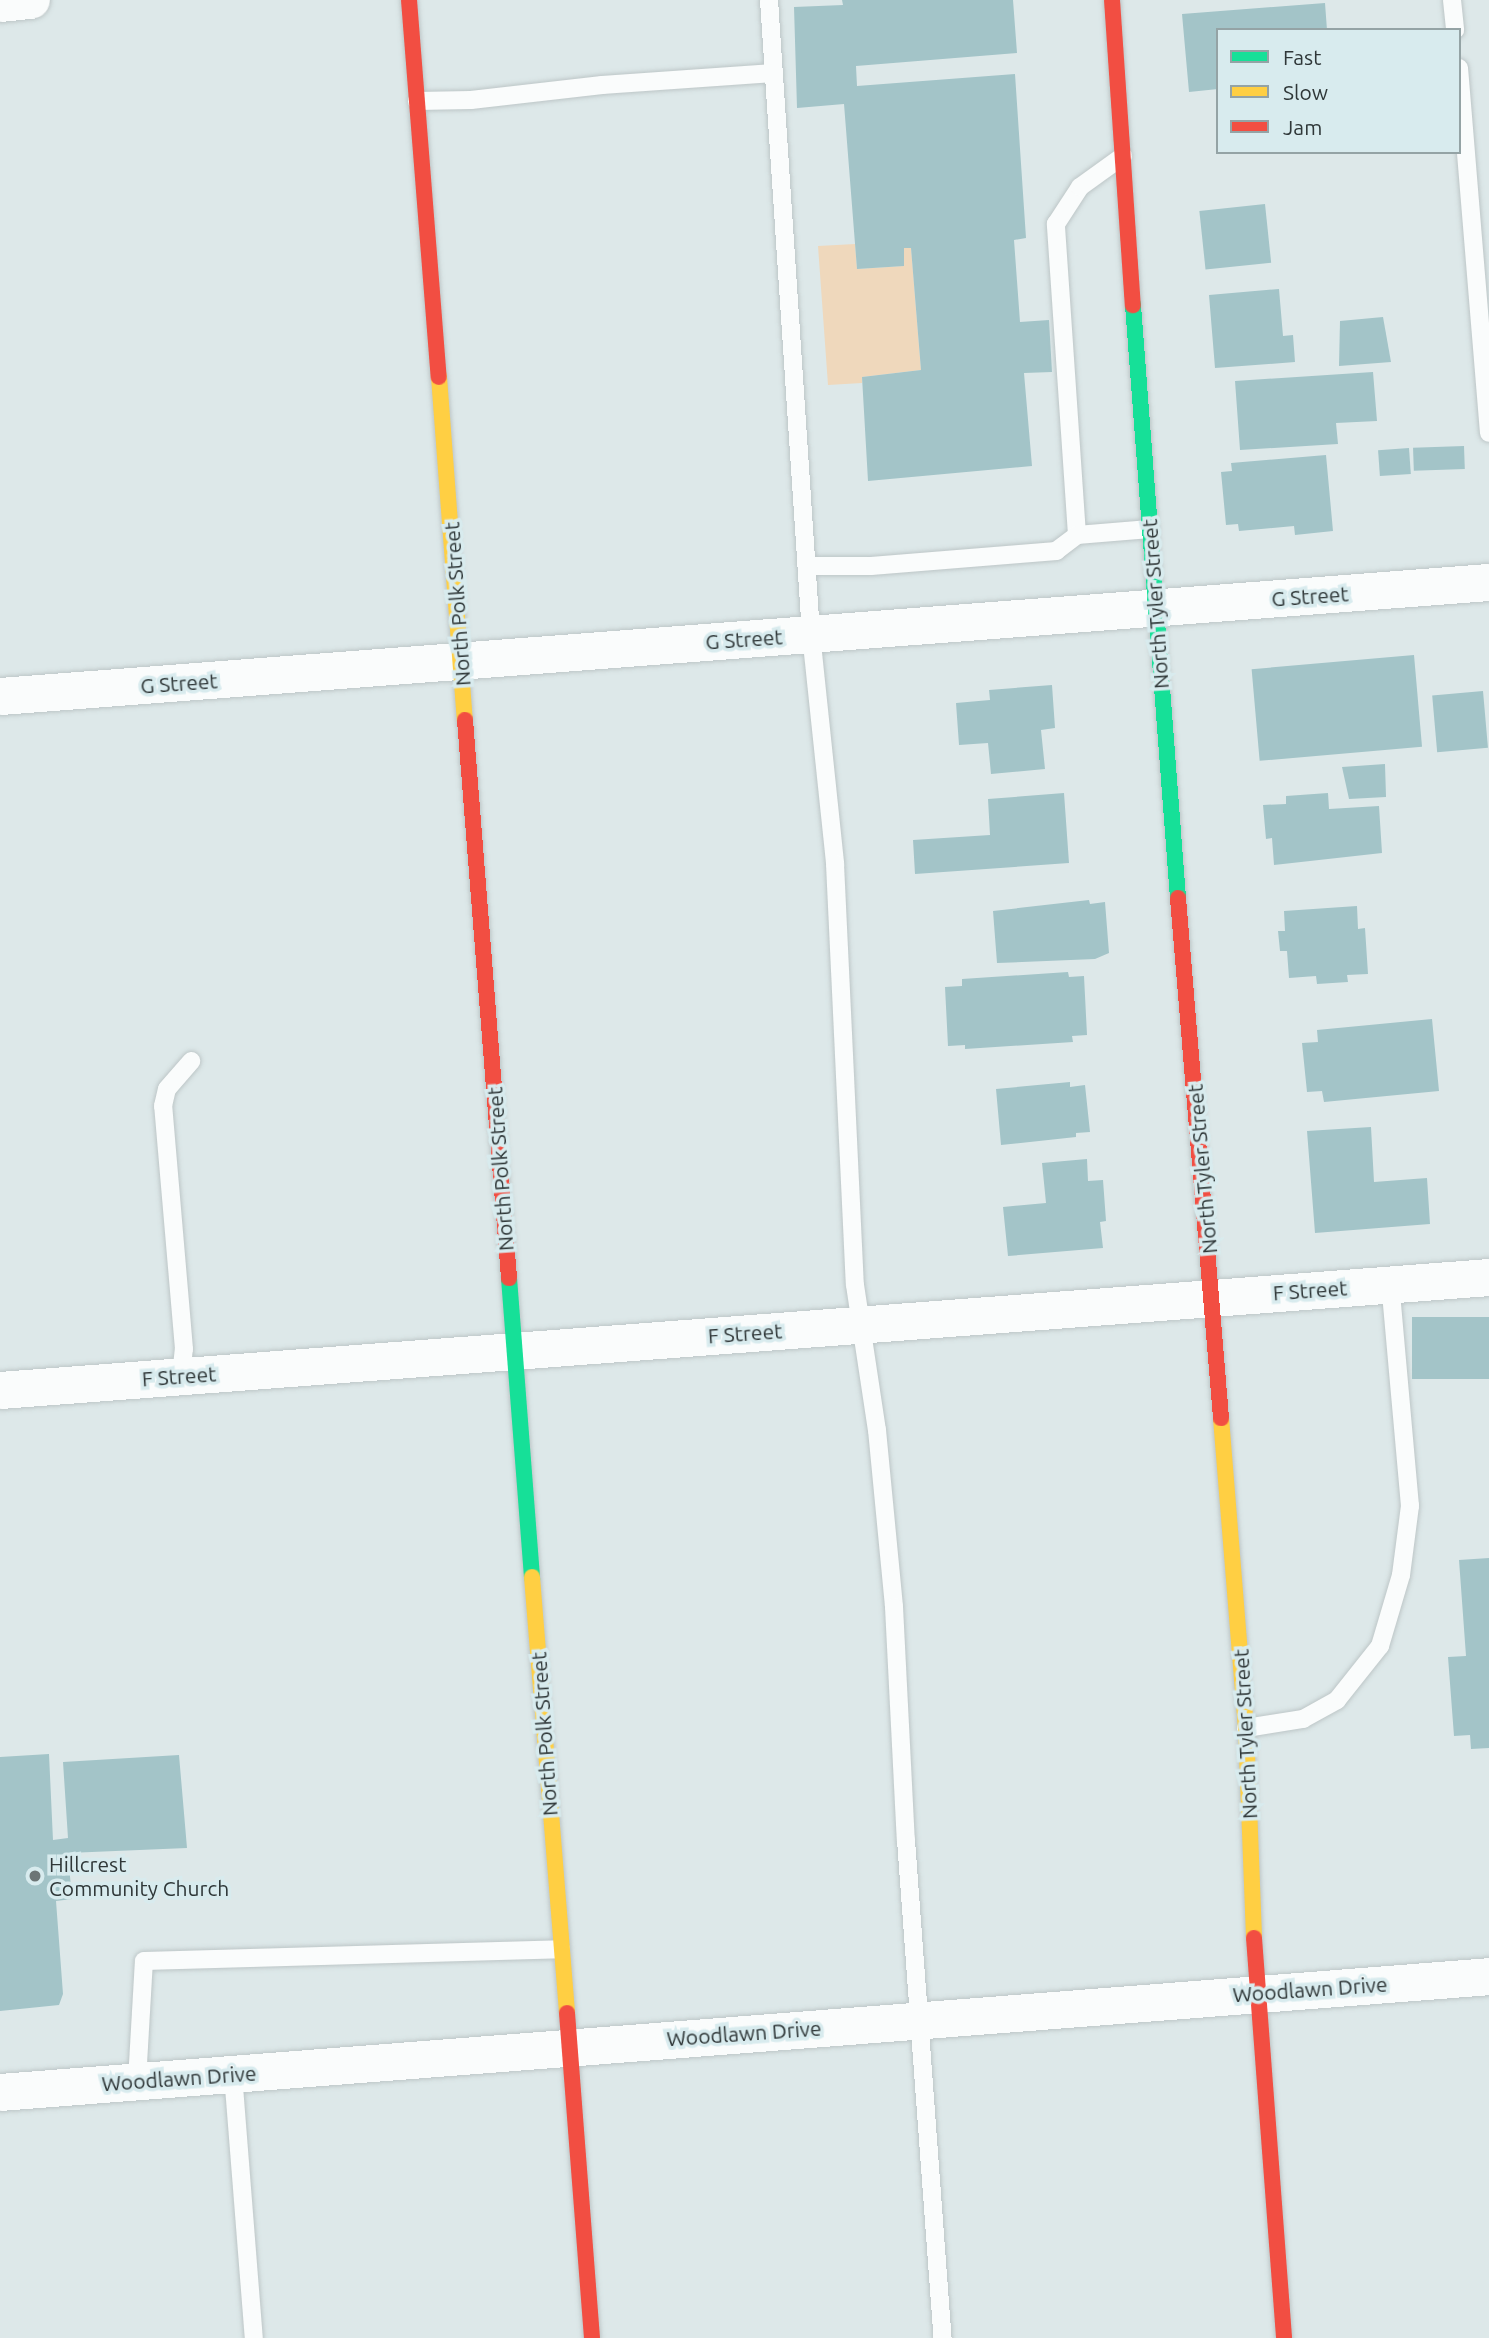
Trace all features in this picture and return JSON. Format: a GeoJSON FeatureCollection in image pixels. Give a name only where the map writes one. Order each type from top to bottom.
{"type":"FeatureCollection","features":[{"type":"Feature","properties":{"kind":"street"},"geometry":{"type":"LineString","coordinates":[[0,3],[31,0]]}},
{"type":"Feature","properties":{"kind":"street","name":"North Polk Street"},"geometry":{"type":"LineString","coordinates":[[409,0],[592,2338]]}},
{"type":"Feature","properties":{"kind":"street","name":"North Tyler Street"},"geometry":{"type":"LineString","coordinates":[[1112,0],[1154,608],[1213,1298],[1246,1728],[1259,1992],[1284,2338]]}},
{"type":"Feature","properties":{"kind":"street","name":"G Street"},"geometry":{"type":"LineString","coordinates":[[0,696],[1489,582]]}},
{"type":"Feature","properties":{"kind":"street","name":"F Street"},"geometry":{"type":"LineString","coordinates":[[0,1390],[1489,1277]]}},
{"type":"Feature","properties":{"kind":"street","name":"Woodlawn Drive"},"geometry":{"type":"LineString","coordinates":[[0,2092],[1489,1976]]}},
{"type":"Feature","properties":{"kind":"lane"},"geometry":{"type":"LineString","coordinates":[[769,0],[811,634],[835,864],[855,1285],[877,1430],[894,1607],[919,2020],[943,2338]]}},
{"type":"Feature","properties":{"kind":"lane"},"geometry":{"type":"LineString","coordinates":[[1452,0],[1455,28]]}},
{"type":"Feature","properties":{"kind":"lane"},"geometry":{"type":"LineString","coordinates":[[417,101],[471,100],[602,85],[775,74]]}},
{"type":"Feature","properties":{"kind":"lane"},"geometry":{"type":"LineString","coordinates":[[1461,92],[1489,433]]}},
{"type":"Feature","properties":{"kind":"lane"},"geometry":{"type":"LineString","coordinates":[[1077,536],[1056,224],[1080,187],[1123,156]]}},
{"type":"Feature","properties":{"kind":"lane"},"geometry":{"type":"LineString","coordinates":[[807,566],[871,566],[1056,551],[1077,536],[1150,528]]}},
{"type":"Feature","properties":{"kind":"lane"},"geometry":{"type":"LineString","coordinates":[[181,1376],[184,1349],[163,1106],[167,1089],[191,1061]]}},
{"type":"Feature","properties":{"kind":"lane"},"geometry":{"type":"LineString","coordinates":[[1246,1728],[1303,1719],[1337,1700],[1380,1646],[1401,1575],[1410,1506],[1390,1284]]}},
{"type":"Feature","properties":{"kind":"lane"},"geometry":{"type":"LineString","coordinates":[[137,2081],[144,1961],[561,1949]]}},
{"type":"Feature","properties":{"kind":"lane"},"geometry":{"type":"LineString","coordinates":[[233,2074],[254,2338]]}},
{"type":"Feature","properties":{"kind":"shaded area"},"geometry":{"type":"Polygon","coordinates":[[[855,244],[857,269],[904,266],[904,248],[911,248],[921,370],[862,377],[862,383],[828,385],[818,246],[855,244]]]}},
{"type":"Feature","properties":{"kind":"building"},"geometry":{"type":"Polygon","coordinates":[[[842,0],[1013,0],[1017,53],[856,66],[857,86],[1015,74],[1026,238],[1014,240],[1020,322],[1049,320],[1052,372],[1024,373],[1032,466],[868,481],[862,377],[921,370],[911,248],[904,248],[904,266],[857,269],[844,104],[797,108],[794,7],[843,5],[842,0]]]}},
{"type":"Feature","properties":{"kind":"building"},"geometry":{"type":"Polygon","coordinates":[[[1325,3],[1327,28],[1216,28],[1216,89],[1189,92],[1182,14],[1325,3]]]}},
{"type":"Feature","properties":{"kind":"building"},"geometry":{"type":"Polygon","coordinates":[[[1265,204],[1271,263],[1206,270],[1199,211],[1265,204]]]}},
{"type":"Feature","properties":{"kind":"building"},"geometry":{"type":"Polygon","coordinates":[[[1279,289],[1283,336],[1293,335],[1295,362],[1215,368],[1209,295],[1279,289]]]}},
{"type":"Feature","properties":{"kind":"building"},"geometry":{"type":"Polygon","coordinates":[[[1383,317],[1391,362],[1339,366],[1340,321],[1383,317]]]}},
{"type":"Feature","properties":{"kind":"building"},"geometry":{"type":"Polygon","coordinates":[[[1373,372],[1377,421],[1336,423],[1338,444],[1240,450],[1235,381],[1373,372]]]}},
{"type":"Feature","properties":{"kind":"building"},"geometry":{"type":"Polygon","coordinates":[[[1464,446],[1465,469],[1414,471],[1413,448],[1464,446]]]}},
{"type":"Feature","properties":{"kind":"building"},"geometry":{"type":"Polygon","coordinates":[[[1409,448],[1411,474],[1380,476],[1378,450],[1409,448]]]}},
{"type":"Feature","properties":{"kind":"building"},"geometry":{"type":"Polygon","coordinates":[[[1326,455],[1333,531],[1295,535],[1294,526],[1239,531],[1238,524],[1226,525],[1221,472],[1232,471],[1231,463],[1326,455]]]}},
{"type":"Feature","properties":{"kind":"building"},"geometry":{"type":"Polygon","coordinates":[[[1414,655],[1422,747],[1260,761],[1252,669],[1414,655]]]}},
{"type":"Feature","properties":{"kind":"building"},"geometry":{"type":"Polygon","coordinates":[[[1052,685],[1055,728],[1041,730],[1045,769],[991,774],[988,743],[959,745],[956,703],[990,700],[989,690],[1052,685]]]}},
{"type":"Feature","properties":{"kind":"building"},"geometry":{"type":"Polygon","coordinates":[[[1483,691],[1488,748],[1437,752],[1432,695],[1483,691]]]}},
{"type":"Feature","properties":{"kind":"building"},"geometry":{"type":"Polygon","coordinates":[[[1385,764],[1386,797],[1349,799],[1342,767],[1385,764]]]}},
{"type":"Feature","properties":{"kind":"building"},"geometry":{"type":"Polygon","coordinates":[[[1064,793],[1069,863],[915,874],[913,840],[990,835],[988,799],[1064,793]]]}},
{"type":"Feature","properties":{"kind":"building"},"geometry":{"type":"Polygon","coordinates":[[[1328,793],[1329,809],[1379,806],[1382,853],[1274,865],[1272,838],[1266,839],[1263,805],[1286,804],[1286,796],[1328,793]]]}},
{"type":"Feature","properties":{"kind":"building"},"geometry":{"type":"Polygon","coordinates":[[[1089,900],[1090,904],[1105,902],[1109,953],[1095,959],[997,963],[993,911],[1089,900]]]}},
{"type":"Feature","properties":{"kind":"building"},"geometry":{"type":"Polygon","coordinates":[[[1357,906],[1358,929],[1365,928],[1368,974],[1347,975],[1348,982],[1317,984],[1316,976],[1289,978],[1287,951],[1280,951],[1278,931],[1285,931],[1284,911],[1357,906]]]}},
{"type":"Feature","properties":{"kind":"building"},"geometry":{"type":"Polygon","coordinates":[[[1068,972],[1069,977],[1084,976],[1087,1035],[1072,1036],[1073,1042],[965,1049],[965,1045],[948,1046],[945,987],[962,986],[962,979],[1068,972]]]}},
{"type":"Feature","properties":{"kind":"building"},"geometry":{"type":"Polygon","coordinates":[[[1432,1019],[1439,1091],[1324,1102],[1322,1091],[1307,1092],[1302,1043],[1318,1042],[1317,1030],[1432,1019]]]}},
{"type":"Feature","properties":{"kind":"building"},"geometry":{"type":"Polygon","coordinates":[[[1070,1082],[1070,1087],[1085,1085],[1090,1132],[1076,1133],[1076,1137],[1001,1145],[996,1089],[1070,1082]]]}},
{"type":"Feature","properties":{"kind":"building"},"geometry":{"type":"Polygon","coordinates":[[[1371,1127],[1374,1182],[1427,1178],[1430,1224],[1315,1233],[1307,1131],[1371,1127]]]}},
{"type":"Feature","properties":{"kind":"building"},"geometry":{"type":"Polygon","coordinates":[[[1087,1159],[1088,1181],[1103,1180],[1106,1221],[1100,1222],[1103,1248],[1008,1256],[1003,1207],[1046,1203],[1042,1163],[1087,1159]]]}},
{"type":"Feature","properties":{"kind":"building"},"geometry":{"type":"Polygon","coordinates":[[[1412,1317],[1489,1317],[1489,1379],[1412,1379],[1412,1317]]]}},
{"type":"Feature","properties":{"kind":"building"},"geometry":{"type":"Polygon","coordinates":[[[1489,1558],[1489,1748],[1471,1749],[1470,1735],[1454,1736],[1448,1657],[1466,1656],[1459,1560],[1489,1558]]]}},
{"type":"Feature","properties":{"kind":"building","name":"Hillcrest Community Church"},"geometry":{"type":"Polygon","coordinates":[[[49,1754],[53,1840],[68,1838],[63,1762],[179,1755],[187,1848],[68,1853],[72,1899],[56,1901],[63,1994],[59,2005],[0,2011],[0,1757],[49,1754]]]}},
{"type":"Feature","properties":{"kind":"traffic: fast"},"geometry":{"type":"LineString","coordinates":[[1133,305],[1178,898]]}},
{"type":"Feature","properties":{"kind":"traffic: fast"},"geometry":{"type":"LineString","coordinates":[[509,1278],[532,1577]]}},
{"type":"Feature","properties":{"kind":"traffic: slow"},"geometry":{"type":"LineString","coordinates":[[439,377],[465,720]]}},
{"type":"Feature","properties":{"kind":"traffic: slow"},"geometry":{"type":"LineString","coordinates":[[1221,1418],[1246,1728],[1254,1938]]}},
{"type":"Feature","properties":{"kind":"traffic: slow"},"geometry":{"type":"LineString","coordinates":[[532,1577],[567,2013]]}},
{"type":"Feature","properties":{"kind":"traffic: jam"},"geometry":{"type":"LineString","coordinates":[[409,0],[439,377]]}},
{"type":"Feature","properties":{"kind":"traffic: jam"},"geometry":{"type":"LineString","coordinates":[[1112,0],[1133,305]]}},
{"type":"Feature","properties":{"kind":"traffic: jam"},"geometry":{"type":"LineString","coordinates":[[465,720],[509,1278]]}},
{"type":"Feature","properties":{"kind":"traffic: jam"},"geometry":{"type":"LineString","coordinates":[[1178,898],[1221,1418]]}},
{"type":"Feature","properties":{"kind":"traffic: jam"},"geometry":{"type":"LineString","coordinates":[[1254,1938],[1284,2338]]}},
{"type":"Feature","properties":{"kind":"traffic: jam"},"geometry":{"type":"LineString","coordinates":[[567,2013],[592,2338]]}},
{"type":"Feature","properties":{"kind":"place","name":"Hillcrest Community Church"},"geometry":{"type":"Point","coordinates":[35,1876]}}]}
